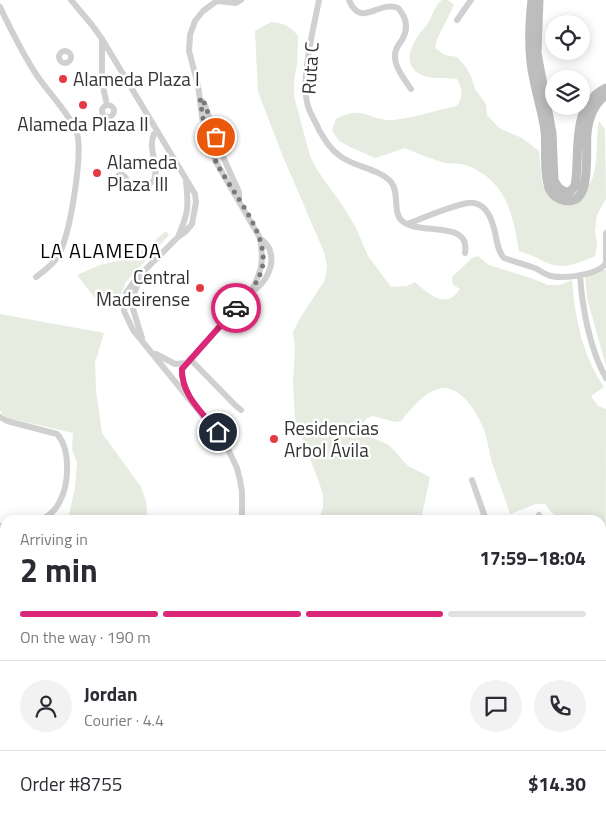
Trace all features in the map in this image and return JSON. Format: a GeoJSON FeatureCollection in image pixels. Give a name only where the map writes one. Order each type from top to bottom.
{"type":"FeatureCollection","features":[{"type":"Feature","properties":{"kind":"main road"},"geometry":{"type":"LineString","coordinates":[[532,0],[530,44],[534,79],[544,124],[549,187],[554,196],[558,198],[573,199],[581,194],[583,190],[589,122],[597,104],[606,95]]}},
{"type":"Feature","properties":{"kind":"main road"},"geometry":{"type":"LineString","coordinates":[[539,0],[537,53],[552,133],[554,180],[557,187],[563,191],[570,192],[575,186],[580,120],[593,98],[606,88]]}},
{"type":"Feature","properties":{"kind":"street"},"geometry":{"type":"LineString","coordinates":[[71,0],[102,38],[186,182],[192,208],[178,237],[130,286],[126,294],[125,316],[148,348],[222,437],[235,463],[242,492],[242,515]]}},
{"type":"Feature","properties":{"kind":"street"},"geometry":{"type":"LineString","coordinates":[[187,394],[182,369],[251,292],[266,278],[271,265],[271,252],[268,245],[260,238],[216,162],[202,117],[200,98],[189,51],[190,35],[199,16],[208,6],[218,0],[236,3],[241,0]]}},
{"type":"Feature","properties":{"kind":"street","name":"Ruta C"},"geometry":{"type":"LineString","coordinates":[[318,0],[305,89],[308,106],[326,142],[337,154],[346,161],[383,176],[391,182],[396,192],[397,214],[407,224]]}},
{"type":"Feature","properties":{"kind":"street"},"geometry":{"type":"LineString","coordinates":[[349,0],[352,7],[364,11],[380,2],[386,1],[397,7],[406,19],[408,26],[406,33],[396,49],[395,56],[403,79],[411,89]]}},
{"type":"Feature","properties":{"kind":"street"},"geometry":{"type":"LineString","coordinates":[[456,20],[472,0]]}},
{"type":"Feature","properties":{"kind":"street"},"geometry":{"type":"LineString","coordinates":[[0,7],[38,76],[65,114],[77,137],[77,169],[67,234],[57,258],[36,277]]}},
{"type":"Feature","properties":{"kind":"street"},"geometry":{"type":"LineString","coordinates":[[102,38],[102,82],[106,105]]}},
{"type":"Feature","properties":{"kind":"street"},"geometry":{"type":"LineString","coordinates":[[200,98],[205,104],[219,148],[239,192],[239,201]]}},
{"type":"Feature","properties":{"kind":"street"},"geometry":{"type":"LineString","coordinates":[[126,182],[144,186],[154,181],[156,174],[151,141],[154,134],[158,132]]}},
{"type":"Feature","properties":{"kind":"street"},"geometry":{"type":"LineString","coordinates":[[212,151],[219,148]]}},
{"type":"Feature","properties":{"kind":"street"},"geometry":{"type":"LineString","coordinates":[[407,224],[467,203],[478,204],[483,207],[490,217],[498,248],[504,258],[553,276],[580,275],[600,270],[606,263],[606,233]]}},
{"type":"Feature","properties":{"kind":"street"},"geometry":{"type":"LineString","coordinates":[[407,224],[420,229],[446,230],[461,235],[466,246],[465,253]]}},
{"type":"Feature","properties":{"kind":"street"},"geometry":{"type":"LineString","coordinates":[[251,292],[263,263],[260,238]]}},
{"type":"Feature","properties":{"kind":"street"},"geometry":{"type":"LineString","coordinates":[[263,263],[271,265]]}},
{"type":"Feature","properties":{"kind":"street"},"geometry":{"type":"LineString","coordinates":[[141,275],[134,294],[133,305],[134,316],[143,340]]}},
{"type":"Feature","properties":{"kind":"street"},"geometry":{"type":"LineString","coordinates":[[580,275],[582,301],[592,343],[600,368],[606,378]]}},
{"type":"Feature","properties":{"kind":"street"},"geometry":{"type":"LineString","coordinates":[[124,306],[133,305]]}},
{"type":"Feature","properties":{"kind":"street"},"geometry":{"type":"LineString","coordinates":[[148,348],[175,364],[189,361]]}},
{"type":"Feature","properties":{"kind":"street"},"geometry":{"type":"LineString","coordinates":[[189,361],[242,410]]}},
{"type":"Feature","properties":{"kind":"street"},"geometry":{"type":"LineString","coordinates":[[0,416],[7,421],[57,434],[61,439],[67,458],[63,494],[57,507],[47,515]]}},
{"type":"Feature","properties":{"kind":"street"},"geometry":{"type":"LineString","coordinates":[[472,480],[484,515]]}},
{"type":"Feature","properties":{"kind":"shaded area"},"geometry":{"type":"Polygon","coordinates":[[[442,0],[448,0],[454,5],[437,39],[435,48],[445,55],[457,57],[465,66],[471,76],[475,89],[486,104],[487,115],[499,128],[522,138],[539,151],[542,183],[547,192],[566,199],[587,187],[594,174],[599,121],[605,129],[606,199],[597,215],[595,256],[571,265],[558,266],[519,251],[514,224],[506,200],[491,180],[481,172],[465,165],[445,163],[405,148],[375,158],[339,141],[332,130],[336,119],[354,113],[392,120],[409,118],[457,106],[461,93],[457,79],[422,75],[411,65],[410,58],[413,44],[442,0]]]}},
{"type":"Feature","properties":{"kind":"shaded area"},"geometry":{"type":"Polygon","coordinates":[[[271,22],[280,23],[298,36],[294,96],[310,156],[317,170],[356,228],[368,256],[391,287],[407,286],[415,282],[426,292],[438,298],[449,299],[460,289],[453,285],[452,277],[472,258],[478,256],[489,265],[548,285],[560,285],[572,280],[575,308],[585,349],[596,375],[604,387],[591,396],[598,406],[606,409],[606,515],[554,515],[545,504],[536,504],[510,514],[478,417],[457,392],[443,388],[424,396],[401,421],[395,422],[373,416],[363,422],[362,427],[367,435],[389,445],[408,466],[430,477],[422,515],[321,515],[323,507],[323,494],[295,420],[293,382],[295,348],[293,332],[325,280],[327,266],[324,252],[258,92],[255,31],[271,22]]]}},
{"type":"Feature","properties":{"kind":"shaded area"},"geometry":{"type":"Polygon","coordinates":[[[166,231],[169,235],[126,282],[118,302],[102,307],[77,275],[100,265],[127,259],[146,248],[166,231]]]}},
{"type":"Feature","properties":{"kind":"shaded area"},"geometry":{"type":"Polygon","coordinates":[[[606,269],[606,366],[587,298],[585,276],[606,269]]]}},
{"type":"Feature","properties":{"kind":"shaded area"},"geometry":{"type":"Polygon","coordinates":[[[0,314],[104,333],[95,363],[96,391],[102,433],[141,487],[146,501],[147,515],[69,515],[75,487],[77,463],[72,449],[73,433],[8,418],[0,410],[0,314]]]}},
{"type":"Feature","properties":{"kind":"way so far"},"geometry":{"type":"LineString","coordinates":[[216,137],[205,104],[200,98],[202,117],[216,162],[260,238],[263,263],[261,269],[251,292],[236,308]]}},
{"type":"Feature","properties":{"kind":"place","name":"Alameda Plaza I"},"geometry":{"type":"Point","coordinates":[63,79]}},
{"type":"Feature","properties":{"kind":"place","name":"Alameda Plaza II"},"geometry":{"type":"Point","coordinates":[83,105]}},
{"type":"Feature","properties":{"kind":"place","name":"Alameda Plaza III"},"geometry":{"type":"Point","coordinates":[97,173]}},
{"type":"Feature","properties":{"kind":"place","name":"Central Madeirense"},"geometry":{"type":"Point","coordinates":[200,288]}},
{"type":"Feature","properties":{"kind":"place","name":"Residencias Arbol Ávila"},"geometry":{"type":"Point","coordinates":[274,439]}},
{"type":"Feature","properties":{"kind":"district","name":"LA ALAMEDA"},"geometry":{"type":"Point","coordinates":[101,251]}},
{"type":"Feature","properties":{"kind":"route"},"geometry":{"type":"LineString","coordinates":[[218,432],[187,394],[183,382],[182,369],[236,308]]}}]}
